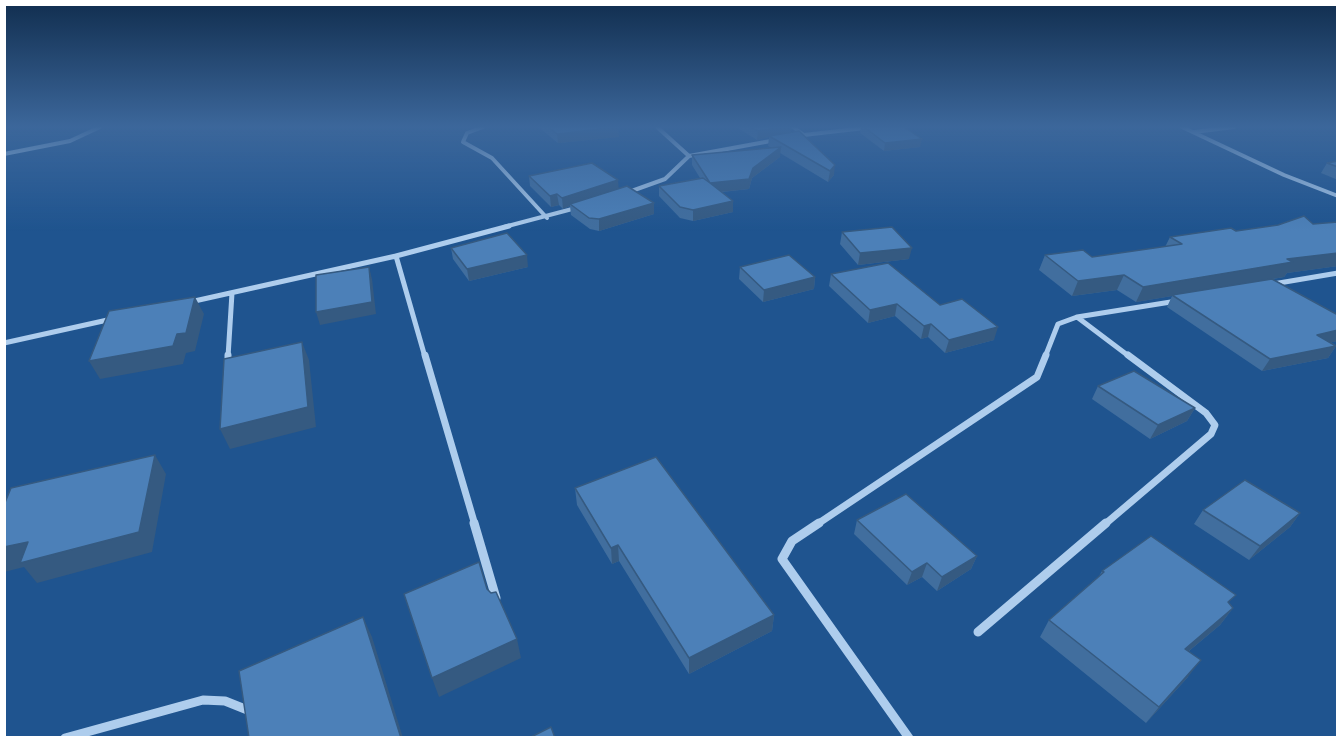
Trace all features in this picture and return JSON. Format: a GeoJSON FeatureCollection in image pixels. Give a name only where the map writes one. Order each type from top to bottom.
{"type":"FeatureCollection","features":[{"type":"Feature","properties":{"kind":"street"},"geometry":{"type":"LineString","coordinates":[[495,162],[547,218]]}},
{"type":"Feature","properties":{"kind":"street"},"geometry":{"type":"LineString","coordinates":[[614,196],[664,179],[683,162]]}},
{"type":"Feature","properties":{"kind":"street"},"geometry":{"type":"LineString","coordinates":[[1260,162],[1338,196]]}},
{"type":"Feature","properties":{"kind":"street"},"geometry":{"type":"LineString","coordinates":[[187,303],[396,256],[547,218],[581,207]]}},
{"type":"Feature","properties":{"kind":"street"},"geometry":{"type":"LineString","coordinates":[[396,256],[498,606]]}},
{"type":"Feature","properties":{"kind":"street"},"geometry":{"type":"LineString","coordinates":[[1270,285],[1338,273]]}},
{"type":"Feature","properties":{"kind":"street"},"geometry":{"type":"LineString","coordinates":[[227,373],[232,293]]}},
{"type":"Feature","properties":{"kind":"street"},"geometry":{"type":"LineString","coordinates":[[909,738],[783,559],[785,551],[792,541],[1037,377],[1058,324],[1077,317],[1191,298]]}},
{"type":"Feature","properties":{"kind":"street"},"geometry":{"type":"LineString","coordinates":[[978,632],[1211,434],[1215,424],[1206,413],[1077,317]]}},
{"type":"Feature","properties":{"kind":"street"},"geometry":{"type":"LineString","coordinates":[[4,343],[118,318]]}},
{"type":"Feature","properties":{"kind":"street"},"geometry":{"type":"LineString","coordinates":[[65,738],[202,700],[225,701],[250,711],[251,720]]}},
{"type":"Feature","properties":{"kind":"building"},"geometry":{"type":"Polygon","coordinates":[[[696,162],[761,162],[753,168],[749,179],[710,183],[696,162]]]}},
{"type":"Feature","properties":{"kind":"building"},"geometry":{"type":"Polygon","coordinates":[[[814,162],[831,162],[835,165],[830,171],[814,162]]]}},
{"type":"Feature","properties":{"kind":"building"},"geometry":{"type":"Polygon","coordinates":[[[1338,162],[1338,167],[1327,163],[1338,162]]]}},
{"type":"Feature","properties":{"kind":"building"},"geometry":{"type":"Polygon","coordinates":[[[592,163],[618,180],[562,198],[557,194],[550,196],[529,176],[592,163]]]}},
{"type":"Feature","properties":{"kind":"building"},"geometry":{"type":"Polygon","coordinates":[[[703,178],[733,201],[693,210],[680,207],[659,186],[703,178]]]}},
{"type":"Feature","properties":{"kind":"building"},"geometry":{"type":"Polygon","coordinates":[[[627,186],[654,203],[599,219],[589,218],[570,204],[627,186]]]}},
{"type":"Feature","properties":{"kind":"building"},"geometry":{"type":"Polygon","coordinates":[[[1304,216],[1313,224],[1338,222],[1338,253],[1287,259],[1293,262],[1143,287],[1124,275],[1078,281],[1045,255],[1083,250],[1092,257],[1182,244],[1170,237],[1231,228],[1236,231],[1278,225],[1304,216]]]}},
{"type":"Feature","properties":{"kind":"building"},"geometry":{"type":"Polygon","coordinates":[[[892,227],[912,248],[860,253],[842,232],[892,227]]]}},
{"type":"Feature","properties":{"kind":"building"},"geometry":{"type":"Polygon","coordinates":[[[507,233],[527,255],[467,269],[451,248],[507,233]]]}},
{"type":"Feature","properties":{"kind":"building"},"geometry":{"type":"Polygon","coordinates":[[[789,255],[815,277],[764,290],[740,267],[789,255]]]}},
{"type":"Feature","properties":{"kind":"building"},"geometry":{"type":"Polygon","coordinates":[[[888,263],[940,305],[962,299],[998,327],[949,340],[931,324],[924,326],[897,304],[870,310],[831,274],[888,263]]]}},
{"type":"Feature","properties":{"kind":"building"},"geometry":{"type":"Polygon","coordinates":[[[369,267],[372,302],[316,312],[316,275],[369,267]]]}},
{"type":"Feature","properties":{"kind":"building"},"geometry":{"type":"Polygon","coordinates":[[[1272,279],[1338,315],[1338,330],[1317,335],[1336,346],[1270,359],[1172,295],[1272,279]]]}},
{"type":"Feature","properties":{"kind":"building"},"geometry":{"type":"Polygon","coordinates":[[[195,297],[186,333],[177,334],[173,346],[89,361],[109,311],[195,297]]]}},
{"type":"Feature","properties":{"kind":"building"},"geometry":{"type":"Polygon","coordinates":[[[302,342],[308,407],[220,429],[224,359],[302,342]]]}},
{"type":"Feature","properties":{"kind":"building"},"geometry":{"type":"Polygon","coordinates":[[[1134,371],[1195,408],[1158,425],[1098,386],[1134,371]]]}},
{"type":"Feature","properties":{"kind":"building"},"geometry":{"type":"Polygon","coordinates":[[[155,455],[139,532],[20,563],[28,542],[4,547],[4,505],[11,488],[155,455]]]}},
{"type":"Feature","properties":{"kind":"building"},"geometry":{"type":"Polygon","coordinates":[[[656,457],[774,615],[689,658],[618,545],[611,548],[575,488],[656,457]]]}},
{"type":"Feature","properties":{"kind":"building"},"geometry":{"type":"Polygon","coordinates":[[[1245,480],[1300,513],[1260,546],[1203,510],[1245,480]]]}},
{"type":"Feature","properties":{"kind":"building"},"geometry":{"type":"Polygon","coordinates":[[[906,494],[977,556],[942,577],[927,563],[912,572],[857,520],[906,494]]]}},
{"type":"Feature","properties":{"kind":"building"},"geometry":{"type":"Polygon","coordinates":[[[1151,536],[1236,595],[1228,602],[1233,608],[1185,649],[1201,660],[1159,707],[1049,620],[1104,572],[1102,571],[1151,536]]]}},
{"type":"Feature","properties":{"kind":"building"},"geometry":{"type":"Polygon","coordinates":[[[479,562],[487,589],[491,593],[496,592],[517,639],[432,678],[404,594],[479,562]]]}},
{"type":"Feature","properties":{"kind":"building"},"geometry":{"type":"Polygon","coordinates":[[[363,617],[401,738],[249,738],[239,671],[363,617]]]}},
{"type":"Feature","properties":{"kind":"building"},"geometry":{"type":"Polygon","coordinates":[[[551,727],[555,738],[529,738],[551,727]]]}}]}
